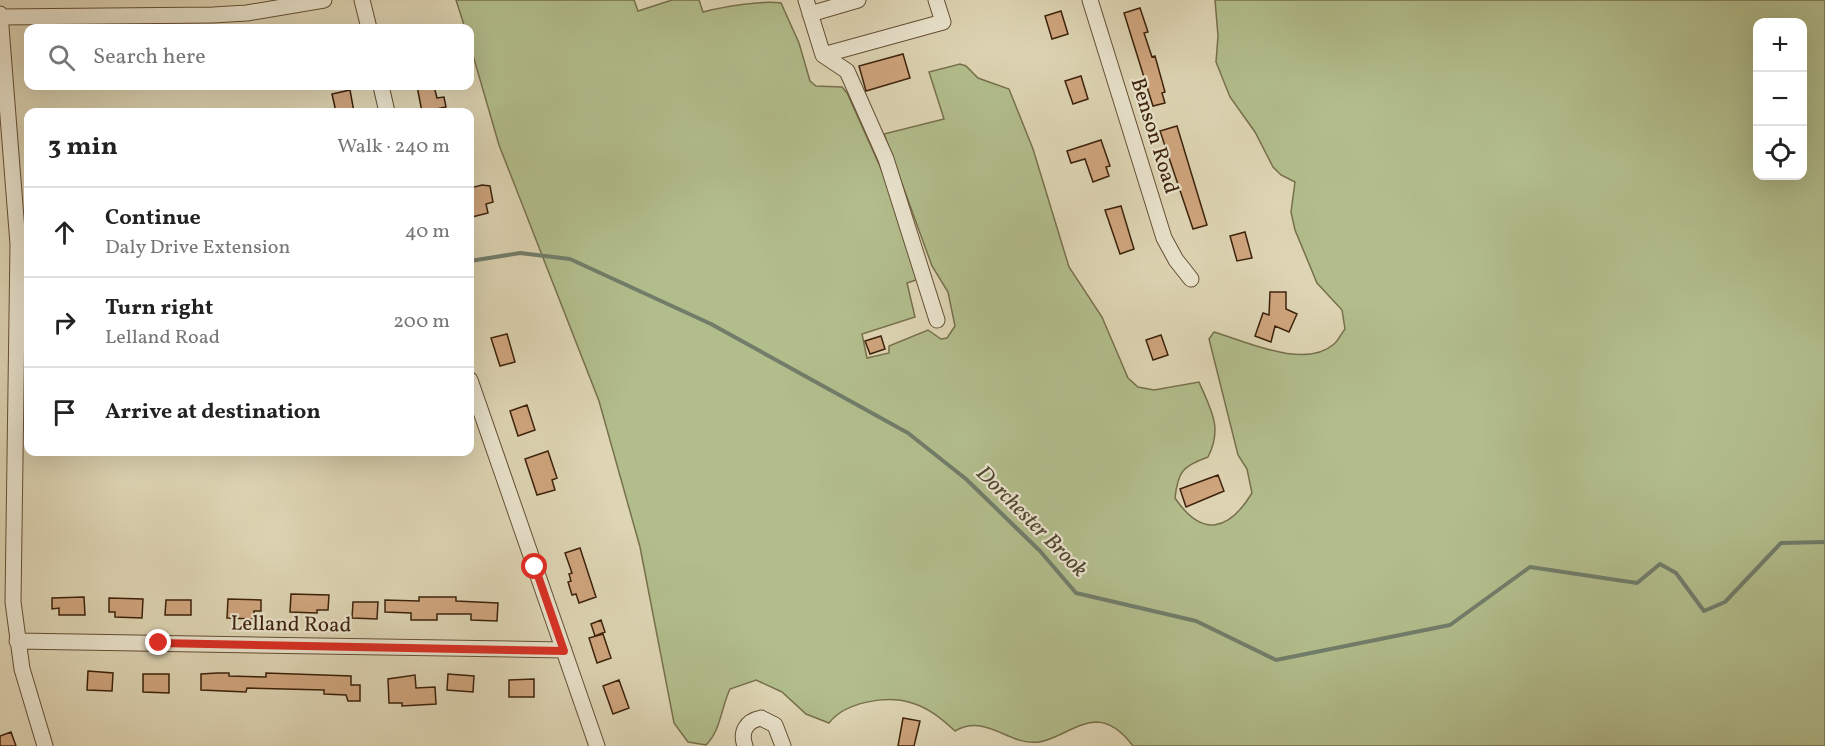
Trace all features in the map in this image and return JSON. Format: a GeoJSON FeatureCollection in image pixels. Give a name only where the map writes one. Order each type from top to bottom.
{"type":"FeatureCollection","features":[{"type":"Feature","properties":{"kind":"street"},"geometry":{"type":"LineString","coordinates":[[45,746],[29,697],[17,641],[13,576],[22,399],[18,244],[0,15],[213,15],[248,13],[324,0]]}},
{"type":"Feature","properties":{"kind":"street"},"geometry":{"type":"LineString","coordinates":[[362,0],[368,24]]}},
{"type":"Feature","properties":{"kind":"street"},"geometry":{"type":"LineString","coordinates":[[858,0],[808,7],[823,55],[847,70],[886,159],[937,320]]}},
{"type":"Feature","properties":{"kind":"street"},"geometry":{"type":"LineString","coordinates":[[823,55],[943,22],[936,0]]}},
{"type":"Feature","properties":{"kind":"street","name":"Benson Road"},"geometry":{"type":"LineString","coordinates":[[1090,0],[1164,238],[1176,260],[1191,279]]}},
{"type":"Feature","properties":{"kind":"street"},"geometry":{"type":"LineString","coordinates":[[382,90],[386,108]]}},
{"type":"Feature","properties":{"kind":"street"},"geometry":{"type":"LineString","coordinates":[[474,404],[597,746]]}},
{"type":"Feature","properties":{"kind":"street","name":"Lelland Road"},"geometry":{"type":"LineString","coordinates":[[17,641],[564,651]]}},
{"type":"Feature","properties":{"kind":"street"},"geometry":{"type":"LineString","coordinates":[[745,746],[743,735],[746,726],[761,718],[775,725],[783,746]]}},
{"type":"Feature","properties":{"kind":"green space"},"geometry":{"type":"Polygon","coordinates":[[[456,0],[634,0],[638,11],[672,0],[699,0],[703,12],[753,3],[781,3],[799,43],[810,81],[816,86],[842,87],[847,93],[887,182],[919,279],[907,283],[915,317],[862,334],[867,358],[889,353],[889,346],[928,330],[941,339],[947,338],[955,326],[948,292],[932,266],[884,134],[944,119],[929,72],[960,64],[966,66],[978,78],[1009,89],[1033,149],[1069,267],[1102,317],[1128,378],[1138,387],[1154,390],[1199,382],[1208,401],[1215,428],[1212,447],[1208,457],[1193,463],[1183,471],[1178,481],[1175,498],[1195,519],[1205,524],[1215,525],[1225,522],[1234,515],[1252,493],[1247,469],[1238,455],[1209,339],[1214,332],[1258,347],[1291,354],[1307,354],[1322,351],[1334,344],[1345,329],[1342,310],[1317,283],[1295,230],[1291,212],[1295,182],[1281,175],[1273,167],[1255,132],[1230,97],[1216,62],[1218,36],[1215,0],[1825,0],[1825,746],[1133,746],[1117,730],[1107,724],[1096,722],[1081,725],[1053,738],[1028,742],[977,726],[967,726],[955,731],[930,711],[902,701],[879,700],[855,705],[829,723],[806,714],[782,692],[756,680],[730,689],[715,733],[706,745],[688,742],[674,723],[640,547],[599,401],[499,145],[474,59],[474,24],[464,24],[456,0]]]}},
{"type":"Feature","properties":{"kind":"building"},"geometry":{"type":"Polygon","coordinates":[[[1140,8],[1148,32],[1144,33],[1152,57],[1155,56],[1165,92],[1162,93],[1165,103],[1153,106],[1124,13],[1140,8]]]}},
{"type":"Feature","properties":{"kind":"building"},"geometry":{"type":"Polygon","coordinates":[[[1061,11],[1068,34],[1052,39],[1045,16],[1061,11]]]}},
{"type":"Feature","properties":{"kind":"building"},"geometry":{"type":"Polygon","coordinates":[[[903,54],[910,78],[866,91],[859,66],[903,54]]]}},
{"type":"Feature","properties":{"kind":"building"},"geometry":{"type":"Polygon","coordinates":[[[1081,76],[1088,99],[1073,104],[1065,81],[1081,76]]]}},
{"type":"Feature","properties":{"kind":"building"},"geometry":{"type":"Polygon","coordinates":[[[350,90],[353,108],[335,108],[332,94],[350,90]]]}},
{"type":"Feature","properties":{"kind":"building"},"geometry":{"type":"Polygon","coordinates":[[[418,90],[435,90],[437,98],[444,97],[446,107],[421,108],[418,90]]]}},
{"type":"Feature","properties":{"kind":"building"},"geometry":{"type":"Polygon","coordinates":[[[1177,126],[1207,225],[1193,229],[1160,131],[1177,126]]]}},
{"type":"Feature","properties":{"kind":"building"},"geometry":{"type":"Polygon","coordinates":[[[1101,140],[1110,166],[1106,167],[1109,176],[1093,182],[1085,159],[1071,163],[1067,151],[1101,140]]]}},
{"type":"Feature","properties":{"kind":"building"},"geometry":{"type":"Polygon","coordinates":[[[490,186],[493,202],[486,204],[488,213],[474,216],[474,187],[490,186]]]}},
{"type":"Feature","properties":{"kind":"building"},"geometry":{"type":"Polygon","coordinates":[[[1121,206],[1134,249],[1120,254],[1105,210],[1121,206]]]}},
{"type":"Feature","properties":{"kind":"building"},"geometry":{"type":"Polygon","coordinates":[[[1245,232],[1252,258],[1237,261],[1230,236],[1245,232]]]}},
{"type":"Feature","properties":{"kind":"building"},"geometry":{"type":"Polygon","coordinates":[[[1270,292],[1286,292],[1286,309],[1297,314],[1289,332],[1275,326],[1271,342],[1255,336],[1263,313],[1269,315],[1270,292]]]}},
{"type":"Feature","properties":{"kind":"building"},"geometry":{"type":"Polygon","coordinates":[[[507,334],[515,362],[500,366],[491,338],[507,334]]]}},
{"type":"Feature","properties":{"kind":"building"},"geometry":{"type":"Polygon","coordinates":[[[1161,335],[1168,355],[1153,360],[1146,340],[1161,335]]]}},
{"type":"Feature","properties":{"kind":"building"},"geometry":{"type":"Polygon","coordinates":[[[881,336],[885,349],[870,354],[865,341],[881,336]]]}},
{"type":"Feature","properties":{"kind":"building"},"geometry":{"type":"Polygon","coordinates":[[[527,405],[535,430],[518,436],[510,411],[527,405]]]}},
{"type":"Feature","properties":{"kind":"building"},"geometry":{"type":"Polygon","coordinates":[[[548,451],[557,478],[552,480],[555,490],[537,495],[525,459],[548,451]]]}},
{"type":"Feature","properties":{"kind":"building"},"geometry":{"type":"Polygon","coordinates":[[[1218,475],[1224,491],[1186,507],[1180,489],[1218,475]]]}},
{"type":"Feature","properties":{"kind":"building"},"geometry":{"type":"Polygon","coordinates":[[[580,548],[596,597],[579,603],[576,594],[572,595],[568,582],[571,581],[569,574],[572,573],[565,553],[580,548]]]}},
{"type":"Feature","properties":{"kind":"building"},"geometry":{"type":"Polygon","coordinates":[[[291,594],[329,595],[328,610],[317,610],[317,613],[290,612],[291,594]]]}},
{"type":"Feature","properties":{"kind":"building"},"geometry":{"type":"Polygon","coordinates":[[[84,597],[85,615],[59,615],[59,608],[52,609],[52,598],[84,597]]]}},
{"type":"Feature","properties":{"kind":"building"},"geometry":{"type":"Polygon","coordinates":[[[419,597],[456,597],[456,601],[498,603],[497,621],[471,620],[471,614],[437,614],[437,620],[411,620],[411,613],[385,612],[385,600],[419,601],[419,597]]]}},
{"type":"Feature","properties":{"kind":"building"},"geometry":{"type":"Polygon","coordinates":[[[109,598],[143,599],[142,618],[115,617],[115,612],[109,612],[109,598]]]}},
{"type":"Feature","properties":{"kind":"building"},"geometry":{"type":"Polygon","coordinates":[[[228,599],[261,600],[261,611],[254,611],[254,619],[227,618],[228,599]]]}},
{"type":"Feature","properties":{"kind":"building"},"geometry":{"type":"Polygon","coordinates":[[[166,600],[191,600],[191,615],[165,615],[166,600]]]}},
{"type":"Feature","properties":{"kind":"building"},"geometry":{"type":"Polygon","coordinates":[[[353,602],[378,602],[377,619],[352,618],[353,602]]]}},
{"type":"Feature","properties":{"kind":"building"},"geometry":{"type":"Polygon","coordinates":[[[601,620],[605,632],[595,636],[591,624],[601,620]]]}},
{"type":"Feature","properties":{"kind":"building"},"geometry":{"type":"Polygon","coordinates":[[[603,634],[611,658],[597,663],[589,638],[603,634]]]}},
{"type":"Feature","properties":{"kind":"building"},"geometry":{"type":"Polygon","coordinates":[[[88,671],[113,673],[112,691],[87,690],[88,671]]]}},
{"type":"Feature","properties":{"kind":"building"},"geometry":{"type":"Polygon","coordinates":[[[229,673],[229,676],[266,677],[266,673],[351,676],[351,685],[360,685],[360,701],[348,701],[346,695],[324,694],[324,690],[247,688],[246,692],[201,690],[201,674],[229,673]]]}},
{"type":"Feature","properties":{"kind":"building"},"geometry":{"type":"Polygon","coordinates":[[[143,674],[169,674],[169,693],[143,692],[143,674]]]}},
{"type":"Feature","properties":{"kind":"building"},"geometry":{"type":"Polygon","coordinates":[[[448,674],[474,676],[473,692],[447,690],[448,674]]]}},
{"type":"Feature","properties":{"kind":"building"},"geometry":{"type":"Polygon","coordinates":[[[415,675],[416,688],[435,687],[436,704],[402,706],[402,703],[389,703],[388,679],[415,675]]]}},
{"type":"Feature","properties":{"kind":"building"},"geometry":{"type":"Polygon","coordinates":[[[534,679],[534,697],[509,697],[509,680],[534,679]]]}},
{"type":"Feature","properties":{"kind":"building"},"geometry":{"type":"Polygon","coordinates":[[[619,680],[629,708],[613,714],[603,686],[619,680]]]}},
{"type":"Feature","properties":{"kind":"building"},"geometry":{"type":"Polygon","coordinates":[[[903,718],[920,721],[914,746],[898,746],[903,718]]]}},
{"type":"Feature","properties":{"kind":"building"},"geometry":{"type":"Polygon","coordinates":[[[11,732],[16,746],[0,746],[0,736],[11,732]]]}},
{"type":"Feature","properties":{"kind":"waterway","name":"Dorchester Brook"},"geometry":{"type":"LineString","coordinates":[[474,260],[520,253],[570,259],[711,324],[908,433],[966,479],[1040,551],[1076,593],[1196,621],[1276,660],[1450,625],[1530,567],[1637,583],[1660,564],[1676,573],[1704,611],[1725,602],[1781,543],[1825,542]]}},
{"type":"Feature","properties":{"kind":"route"},"geometry":{"type":"LineString","coordinates":[[159,643],[564,651],[535,567]]}}]}
